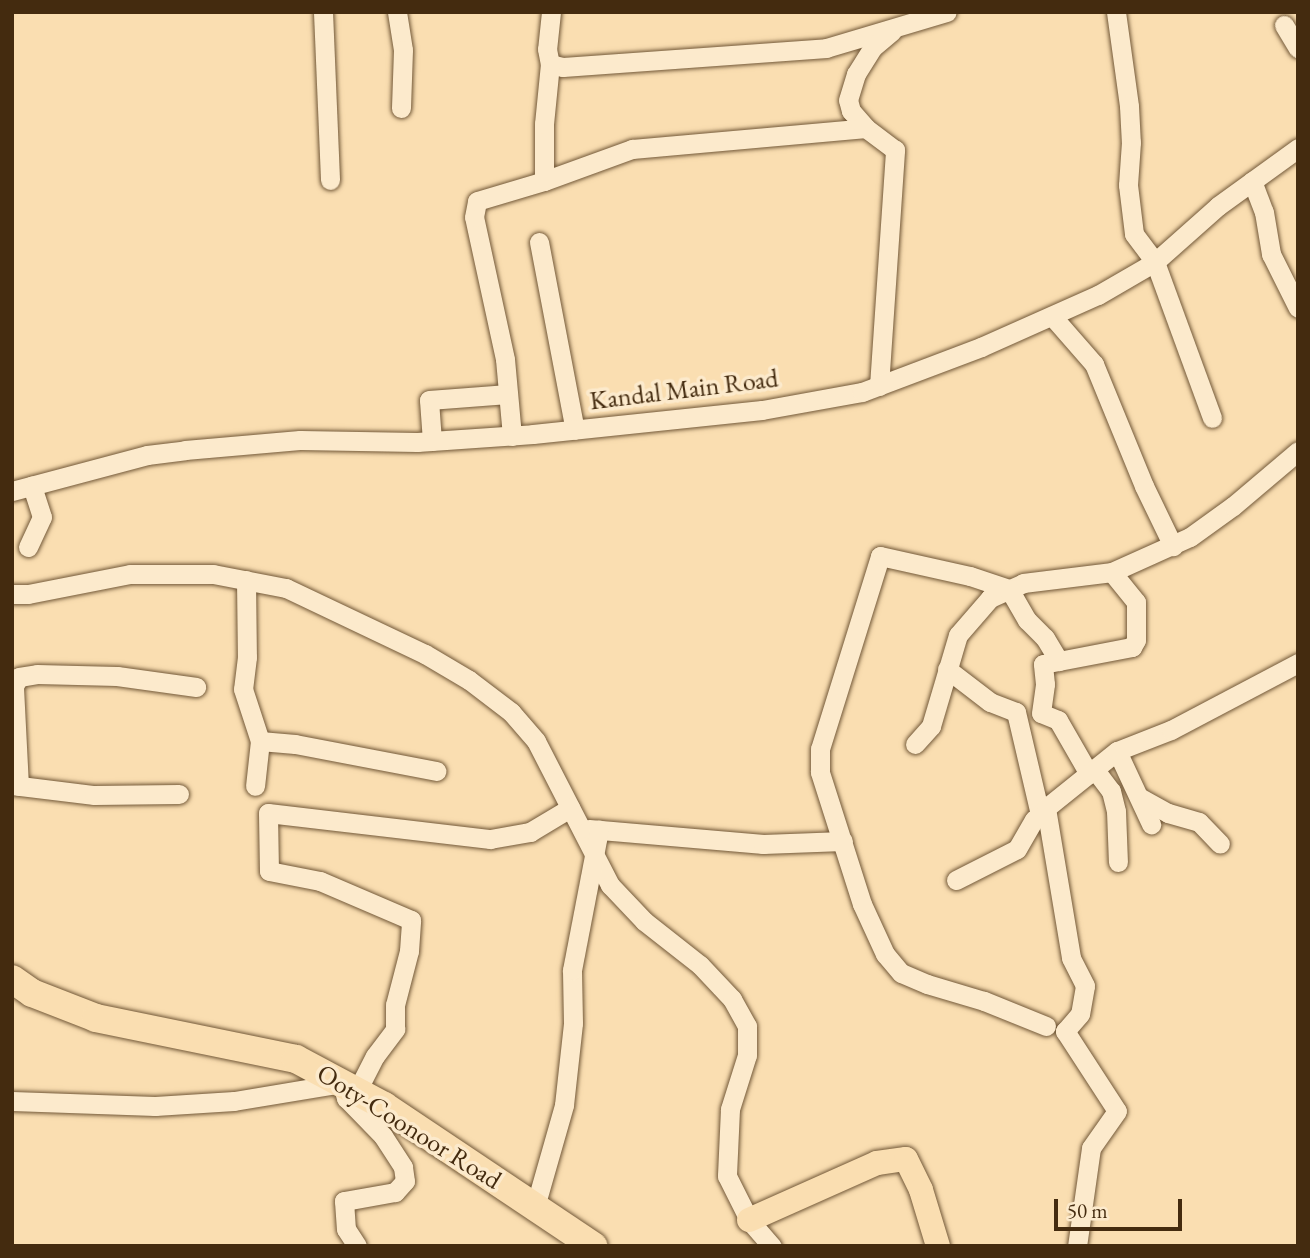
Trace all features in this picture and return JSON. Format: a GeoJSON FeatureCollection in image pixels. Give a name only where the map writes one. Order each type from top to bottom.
{"type":"FeatureCollection","features":[{"type":"Feature","properties":{"kind":"highway","name":"Ooty-Coonoor Road"},"geometry":{"type":"LineString","coordinates":[[12,979],[32,993],[96,1018],[296,1059],[384,1106],[593,1246]]}},
{"type":"Feature","properties":{"kind":"main road"},"geometry":{"type":"LineString","coordinates":[[749,1220],[877,1163],[906,1159],[921,1190],[938,1246]]}},
{"type":"Feature","properties":{"kind":"street"},"geometry":{"type":"LineString","coordinates":[[323,12],[330,180]]}},
{"type":"Feature","properties":{"kind":"street"},"geometry":{"type":"LineString","coordinates":[[397,12],[403,50],[401,108]]}},
{"type":"Feature","properties":{"kind":"street"},"geometry":{"type":"LineString","coordinates":[[544,181],[544,124],[550,64],[547,49],[551,12]]}},
{"type":"Feature","properties":{"kind":"street"},"geometry":{"type":"LineString","coordinates":[[550,64],[580,66],[666,57],[791,53],[826,48],[947,12]]}},
{"type":"Feature","properties":{"kind":"street"},"geometry":{"type":"LineString","coordinates":[[1116,12],[1129,106],[1129,209],[1134,234],[1155,262],[1178,318],[1212,418]]}},
{"type":"Feature","properties":{"kind":"street"},"geometry":{"type":"LineString","coordinates":[[1284,25],[1298,48]]}},
{"type":"Feature","properties":{"kind":"street"},"geometry":{"type":"LineString","coordinates":[[878,386],[895,150],[866,128],[850,111],[848,100],[856,74],[872,48],[897,27]]}},
{"type":"Feature","properties":{"kind":"street"},"geometry":{"type":"LineString","coordinates":[[512,436],[505,359],[474,217],[477,201],[544,181],[632,149],[866,128]]}},
{"type":"Feature","properties":{"kind":"street","name":"Kandal Main Road"},"geometry":{"type":"LineString","coordinates":[[19,489],[147,455],[185,450],[300,440],[432,441],[512,436],[762,410],[862,392],[1098,295],[1155,262],[1252,181],[1298,148]]}},
{"type":"Feature","properties":{"kind":"street"},"geometry":{"type":"LineString","coordinates":[[1252,181],[1264,212],[1271,254],[1298,308]]}},
{"type":"Feature","properties":{"kind":"street"},"geometry":{"type":"LineString","coordinates":[[539,243],[575,430]]}},
{"type":"Feature","properties":{"kind":"street"},"geometry":{"type":"LineString","coordinates":[[1052,316],[1094,363],[1144,486],[1173,545]]}},
{"type":"Feature","properties":{"kind":"street"},"geometry":{"type":"LineString","coordinates":[[432,441],[429,400],[508,394]]}},
{"type":"Feature","properties":{"kind":"street"},"geometry":{"type":"LineString","coordinates":[[915,744],[930,726],[958,635],[990,598],[1023,583],[1067,575],[1112,572],[1190,537],[1233,506],[1298,450]]}},
{"type":"Feature","properties":{"kind":"street"},"geometry":{"type":"LineString","coordinates":[[19,489],[42,517],[29,547]]}},
{"type":"Feature","properties":{"kind":"street"},"geometry":{"type":"LineString","coordinates":[[1046,1026],[901,973],[885,954],[873,929],[820,772],[820,750],[880,556],[970,576],[1009,589],[1027,620],[1045,638],[1059,661]]}},
{"type":"Feature","properties":{"kind":"street"},"geometry":{"type":"LineString","coordinates":[[1112,572],[1136,603],[1136,640],[1132,647],[1043,664],[1045,684],[1041,713],[1058,720],[1092,772],[1111,791],[1116,811],[1118,862]]}},
{"type":"Feature","properties":{"kind":"street"},"geometry":{"type":"LineString","coordinates":[[12,594],[28,594],[130,574],[213,574],[286,588],[425,654],[469,680],[511,712],[536,741],[610,885],[644,922],[700,965],[732,999],[747,1026],[747,1055],[730,1109],[727,1176],[749,1220],[772,1246]]}},
{"type":"Feature","properties":{"kind":"street"},"geometry":{"type":"LineString","coordinates":[[246,580],[247,657],[243,689],[261,741],[255,786]]}},
{"type":"Feature","properties":{"kind":"street"},"geometry":{"type":"LineString","coordinates":[[956,880],[1017,849],[1043,811],[1117,751],[1171,730],[1298,663]]}},
{"type":"Feature","properties":{"kind":"street"},"geometry":{"type":"LineString","coordinates":[[947,669],[990,702],[1016,712],[1043,811],[1071,958],[1085,986],[1080,1014],[1065,1031],[1117,1111],[1091,1148],[1077,1246]]}},
{"type":"Feature","properties":{"kind":"street"},"geometry":{"type":"LineString","coordinates":[[179,794],[94,795],[15,786],[14,686],[19,677],[37,674],[117,676],[196,687]]}},
{"type":"Feature","properties":{"kind":"street"},"geometry":{"type":"LineString","coordinates":[[261,741],[295,744],[436,771]]}},
{"type":"Feature","properties":{"kind":"street"},"geometry":{"type":"LineString","coordinates":[[1117,751],[1151,824]]}},
{"type":"Feature","properties":{"kind":"street"},"geometry":{"type":"LineString","coordinates":[[1139,797],[1168,813],[1199,822],[1220,844]]}},
{"type":"Feature","properties":{"kind":"street"},"geometry":{"type":"LineString","coordinates":[[357,1246],[346,1230],[344,1201],[395,1192],[405,1181],[403,1167],[383,1136],[346,1098],[349,1087],[395,1028],[395,1005],[409,951],[411,920],[320,881],[269,871],[268,813],[490,839],[530,832],[570,808]]}},
{"type":"Feature","properties":{"kind":"street"},"geometry":{"type":"LineString","coordinates":[[579,828],[763,844],[843,841]]}},
{"type":"Feature","properties":{"kind":"street"},"geometry":{"type":"LineString","coordinates":[[535,1207],[564,1105],[572,1023],[572,970],[599,830]]}},
{"type":"Feature","properties":{"kind":"street"},"geometry":{"type":"LineString","coordinates":[[12,1101],[155,1106],[234,1101],[349,1087]]}}]}
